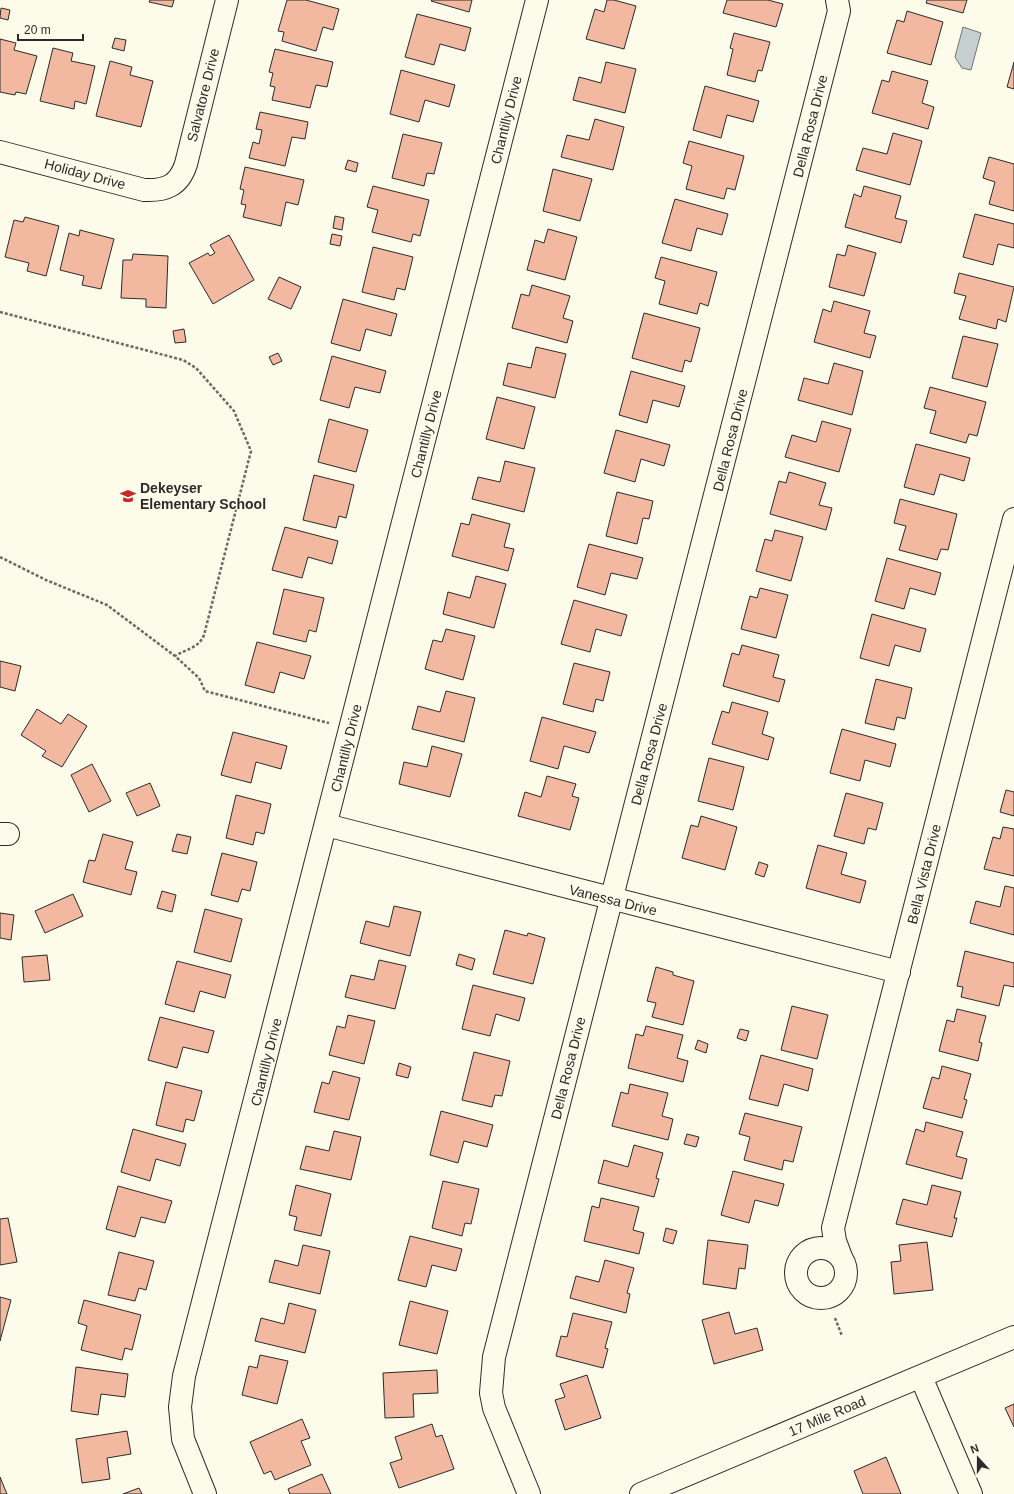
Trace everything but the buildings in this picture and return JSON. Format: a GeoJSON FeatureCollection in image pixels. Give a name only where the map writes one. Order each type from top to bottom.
{"type":"FeatureCollection","features":[{"type":"Feature","properties":{"kind":"street","name":"Salvatore Drive"},"geometry":{"type":"LineString","coordinates":[[171,186],[179,179],[186,164],[227,0]]}},
{"type":"Feature","properties":{"kind":"street","name":"Chantilly Drive"},"geometry":{"type":"LineString","coordinates":[[206,1493],[183,1439],[180,1407],[184,1376],[537,0]]}},
{"type":"Feature","properties":{"kind":"street","name":"Della Rosa Drive"},"geometry":{"type":"LineString","coordinates":[[529,1494],[494,1408],[491,1394],[494,1357],[842,4]]}},
{"type":"Feature","properties":{"kind":"street","name":"Holiday Drive"},"geometry":{"type":"LineString","coordinates":[[0,152],[144,190],[163,189],[171,186]]}},
{"type":"Feature","properties":{"kind":"street","name":"Bella Vista Drive"},"geometry":{"type":"LineString","coordinates":[[833,1228],[824,1239],[812,1249],[804,1253],[799,1260],[796,1277],[798,1285],[804,1292],[811,1296],[828,1297],[836,1294],[842,1288],[847,1273],[835,1241],[833,1228],[1014,519]]}},
{"type":"Feature","properties":{"kind":"street","name":"Vanessa Drive"},"geometry":{"type":"LineString","coordinates":[[326,826],[899,972]]}},
{"type":"Feature","properties":{"kind":"street"},"geometry":{"type":"LineString","coordinates":[[812,1249],[820,1247],[828,1248],[835,1251],[841,1257]]}},
{"type":"Feature","properties":{"kind":"street","name":"17 Mile Road"},"geometry":{"type":"LineString","coordinates":[[641,1494],[1014,1337]]}},
{"type":"Feature","properties":{"kind":"street"},"geometry":{"type":"LineString","coordinates":[[921,1377],[971,1494]]}},
{"type":"Feature","properties":{"kind":"path"},"geometry":{"type":"LineString","coordinates":[[0,312],[183,360],[196,368],[234,411],[251,451],[204,635],[201,642],[196,646],[175,656]]}},
{"type":"Feature","properties":{"kind":"path"},"geometry":{"type":"LineString","coordinates":[[0,557],[46,580],[107,605],[175,656],[199,678],[205,691],[331,724]]}},
{"type":"Feature","properties":{"kind":"path"},"geometry":{"type":"LineString","coordinates":[[835,1318],[842,1336]]}},
{"type":"Feature","properties":{"kind":"shaded area"},"geometry":{"type":"Polygon","coordinates":[[[963,27],[981,33],[971,70],[962,68],[955,57],[963,27]]]}},
{"type":"Feature","properties":{"kind":"place","name":"Dekeyser Elementary School"},"geometry":{"type":"Point","coordinates":[128,496]}}]}
